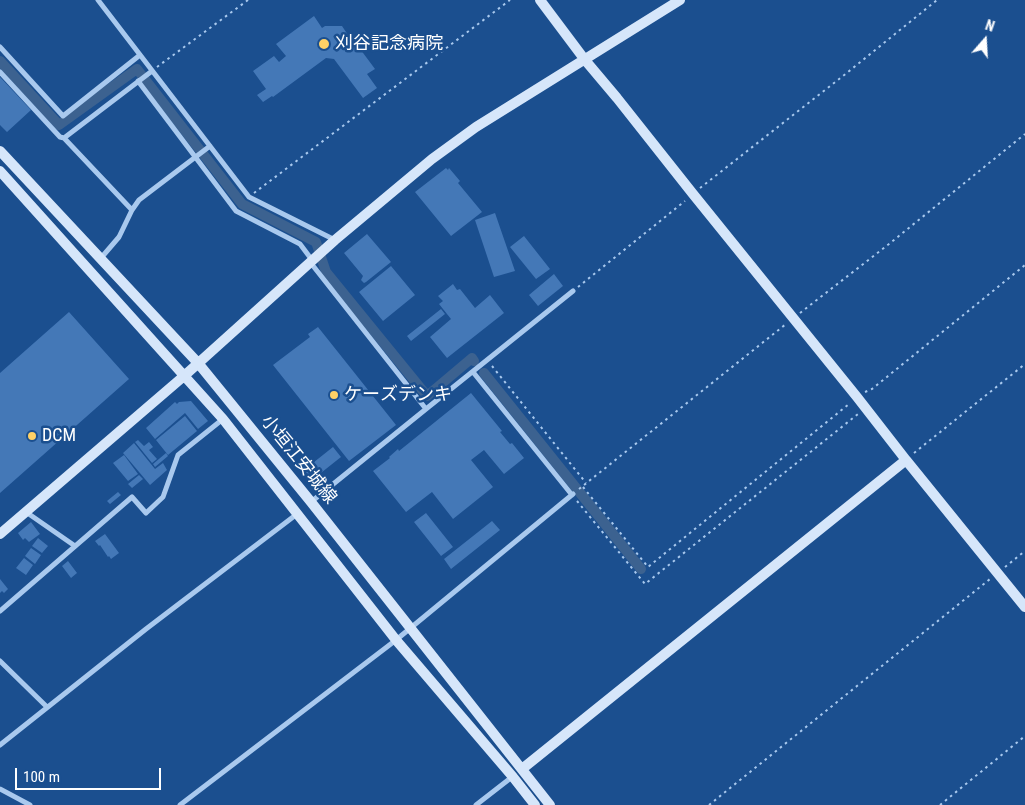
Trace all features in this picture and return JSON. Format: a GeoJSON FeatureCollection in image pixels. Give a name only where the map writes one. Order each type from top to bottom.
{"type":"FeatureCollection","features":[{"type":"Feature","properties":{"kind":"street"},"geometry":{"type":"LineString","coordinates":[[98,0],[249,197],[334,241]]}},
{"type":"Feature","properties":{"kind":"street"},"geometry":{"type":"LineString","coordinates":[[540,0],[585,60],[1025,607]]}},
{"type":"Feature","properties":{"kind":"street"},"geometry":{"type":"LineString","coordinates":[[0,534],[184,376],[312,260],[432,159],[476,127],[680,0]]}},
{"type":"Feature","properties":{"kind":"street"},"geometry":{"type":"LineString","coordinates":[[0,47],[63,116],[140,55]]}},
{"type":"Feature","properties":{"kind":"street"},"geometry":{"type":"LineString","coordinates":[[64,138],[152,71]]}},
{"type":"Feature","properties":{"kind":"street"},"geometry":{"type":"LineString","coordinates":[[0,72],[60,137],[64,138],[132,210]]}},
{"type":"Feature","properties":{"kind":"street"},"geometry":{"type":"LineString","coordinates":[[138,81],[236,212],[300,244],[426,409]]}},
{"type":"Feature","properties":{"kind":"street"},"geometry":{"type":"LineString","coordinates":[[101,259],[140,200],[210,146]]}},
{"type":"Feature","properties":{"kind":"street","name":"小垣江安城線"},"geometry":{"type":"LineString","coordinates":[[0,152],[198,363],[311,502],[550,805]]}},
{"type":"Feature","properties":{"kind":"street","name":"小垣江安城線"},"geometry":{"type":"LineString","coordinates":[[0,171],[223,419],[396,640],[535,805]]}},
{"type":"Feature","properties":{"kind":"street"},"geometry":{"type":"LineString","coordinates":[[311,502],[573,291]]}},
{"type":"Feature","properties":{"kind":"street"},"geometry":{"type":"LineString","coordinates":[[180,805],[396,640],[573,495],[473,372]]}},
{"type":"Feature","properties":{"kind":"street"},"geometry":{"type":"LineString","coordinates":[[0,611],[132,497],[146,512],[163,496],[178,455],[223,419]]}},
{"type":"Feature","properties":{"kind":"street"},"geometry":{"type":"LineString","coordinates":[[522,769],[906,460]]}},
{"type":"Feature","properties":{"kind":"street"},"geometry":{"type":"LineString","coordinates":[[26,512],[75,546]]}},
{"type":"Feature","properties":{"kind":"street"},"geometry":{"type":"LineString","coordinates":[[0,745],[146,629],[298,513]]}},
{"type":"Feature","properties":{"kind":"street"},"geometry":{"type":"LineString","coordinates":[[0,661],[47,707]]}},
{"type":"Feature","properties":{"kind":"street"},"geometry":{"type":"LineString","coordinates":[[476,805],[513,777]]}},
{"type":"Feature","properties":{"kind":"street"},"geometry":{"type":"LineString","coordinates":[[0,789],[30,805]]}},
{"type":"Feature","properties":{"kind":"path"},"geometry":{"type":"LineString","coordinates":[[152,71],[248,0]]}},
{"type":"Feature","properties":{"kind":"path"},"geometry":{"type":"LineString","coordinates":[[249,197],[510,0]]}},
{"type":"Feature","properties":{"kind":"path"},"geometry":{"type":"LineString","coordinates":[[573,291],[937,0]]}},
{"type":"Feature","properties":{"kind":"path"},"geometry":{"type":"LineString","coordinates":[[1025,134],[582,487],[648,567],[857,397],[872,389],[1025,265]]}},
{"type":"Feature","properties":{"kind":"path"},"geometry":{"type":"LineString","coordinates":[[488,360],[587,484]]}},
{"type":"Feature","properties":{"kind":"path"},"geometry":{"type":"LineString","coordinates":[[906,460],[1025,364]]}},
{"type":"Feature","properties":{"kind":"path"},"geometry":{"type":"LineString","coordinates":[[573,495],[645,584],[865,408]]}},
{"type":"Feature","properties":{"kind":"path"},"geometry":{"type":"LineString","coordinates":[[709,805],[1025,551]]}},
{"type":"Feature","properties":{"kind":"path"},"geometry":{"type":"LineString","coordinates":[[940,805],[1025,736]]}},
{"type":"Feature","properties":{"kind":"building"},"geometry":{"type":"Polygon","coordinates":[[[314,16],[322,28],[325,26],[342,26],[349,34],[375,69],[367,74],[377,88],[363,98],[334,59],[326,58],[273,97],[263,102],[257,95],[266,89],[253,71],[274,56],[279,62],[286,56],[276,44],[314,16]]]}},
{"type":"Feature","properties":{"kind":"building"},"geometry":{"type":"Polygon","coordinates":[[[0,77],[31,110],[7,132],[0,125],[0,77]]]}},
{"type":"Feature","properties":{"kind":"building"},"geometry":{"type":"Polygon","coordinates":[[[446,168],[448,170],[449,168],[460,181],[458,183],[482,212],[451,236],[415,192],[446,168]]]}},
{"type":"Feature","properties":{"kind":"building"},"geometry":{"type":"Polygon","coordinates":[[[495,213],[515,271],[494,277],[475,220],[495,213]]]}},
{"type":"Feature","properties":{"kind":"building"},"geometry":{"type":"Polygon","coordinates":[[[367,234],[391,262],[364,283],[361,280],[363,276],[344,253],[367,234]]]}},
{"type":"Feature","properties":{"kind":"building"},"geometry":{"type":"Polygon","coordinates":[[[524,236],[550,269],[536,279],[510,247],[524,236]]]}},
{"type":"Feature","properties":{"kind":"building"},"geometry":{"type":"Polygon","coordinates":[[[391,266],[415,295],[383,321],[359,292],[391,266]]]}},
{"type":"Feature","properties":{"kind":"building"},"geometry":{"type":"Polygon","coordinates":[[[554,274],[563,286],[538,306],[529,295],[554,274]]]}},
{"type":"Feature","properties":{"kind":"building"},"geometry":{"type":"Polygon","coordinates":[[[453,284],[457,290],[460,289],[475,308],[490,295],[504,313],[447,358],[430,337],[451,319],[439,304],[443,301],[438,296],[453,284]]]}},
{"type":"Feature","properties":{"kind":"building"},"geometry":{"type":"Polygon","coordinates":[[[441,309],[445,314],[411,341],[407,336],[441,309]]]}},
{"type":"Feature","properties":{"kind":"building","name":"DCM"},"geometry":{"type":"Polygon","coordinates":[[[69,312],[129,379],[0,493],[0,373],[69,312]]]}},
{"type":"Feature","properties":{"kind":"building","name":"ケーズデンキ"},"geometry":{"type":"Polygon","coordinates":[[[318,327],[396,425],[349,461],[273,365],[310,337],[308,334],[318,327]]]}},
{"type":"Feature","properties":{"kind":"building"},"geometry":{"type":"Polygon","coordinates":[[[471,393],[502,431],[500,432],[524,458],[504,474],[484,450],[471,460],[493,487],[453,519],[432,492],[406,512],[373,471],[398,449],[399,451],[471,393]]]}},
{"type":"Feature","properties":{"kind":"building"},"geometry":{"type":"Polygon","coordinates":[[[191,401],[208,421],[198,429],[185,413],[155,439],[146,428],[175,402],[177,404],[179,402],[191,401]]]}},
{"type":"Feature","properties":{"kind":"building"},"geometry":{"type":"Polygon","coordinates":[[[185,416],[197,431],[168,455],[156,440],[185,416]]]}},
{"type":"Feature","properties":{"kind":"building"},"geometry":{"type":"Polygon","coordinates":[[[138,440],[144,446],[149,442],[153,447],[149,450],[157,459],[152,463],[135,442],[138,440]]]}},
{"type":"Feature","properties":{"kind":"building"},"geometry":{"type":"Polygon","coordinates":[[[134,443],[155,469],[163,463],[167,470],[150,485],[123,453],[134,443]]]}},
{"type":"Feature","properties":{"kind":"building"},"geometry":{"type":"Polygon","coordinates":[[[333,447],[341,457],[312,480],[304,470],[333,447]]]}},
{"type":"Feature","properties":{"kind":"building"},"geometry":{"type":"Polygon","coordinates":[[[166,453],[168,456],[155,467],[153,464],[166,453]]]}},
{"type":"Feature","properties":{"kind":"building"},"geometry":{"type":"Polygon","coordinates":[[[124,455],[138,474],[128,481],[113,463],[124,455]]]}},
{"type":"Feature","properties":{"kind":"building"},"geometry":{"type":"Polygon","coordinates":[[[139,475],[143,479],[132,488],[128,484],[139,475]]]}},
{"type":"Feature","properties":{"kind":"building"},"geometry":{"type":"Polygon","coordinates":[[[118,492],[121,495],[110,504],[107,501],[118,492]]]}},
{"type":"Feature","properties":{"kind":"building"},"geometry":{"type":"Polygon","coordinates":[[[426,513],[453,547],[441,556],[414,522],[426,513]]]}},
{"type":"Feature","properties":{"kind":"building"},"geometry":{"type":"Polygon","coordinates":[[[492,521],[500,530],[451,569],[444,559],[492,521]]]}},
{"type":"Feature","properties":{"kind":"building"},"geometry":{"type":"Polygon","coordinates":[[[31,522],[40,534],[29,542],[25,538],[23,540],[18,533],[31,522]]]}},
{"type":"Feature","properties":{"kind":"building"},"geometry":{"type":"Polygon","coordinates":[[[105,534],[119,553],[111,559],[95,541],[105,534]]]}},
{"type":"Feature","properties":{"kind":"building"},"geometry":{"type":"Polygon","coordinates":[[[38,538],[48,546],[42,553],[32,546],[38,538]]]}},
{"type":"Feature","properties":{"kind":"building"},"geometry":{"type":"Polygon","coordinates":[[[31,548],[41,555],[35,564],[25,556],[31,548]]]}},
{"type":"Feature","properties":{"kind":"building"},"geometry":{"type":"Polygon","coordinates":[[[24,558],[33,565],[26,575],[16,568],[24,558]]]}},
{"type":"Feature","properties":{"kind":"building"},"geometry":{"type":"Polygon","coordinates":[[[68,561],[77,573],[71,578],[62,566],[68,561]]]}},
{"type":"Feature","properties":{"kind":"building"},"geometry":{"type":"Polygon","coordinates":[[[0,579],[8,589],[4,593],[2,591],[0,593],[0,579]]]}},
{"type":"Feature","properties":{"kind":"waterway"},"geometry":{"type":"LineString","coordinates":[[0,61],[59,125],[137,69],[242,204],[316,242],[326,272],[427,396],[472,358],[474,361]]}},
{"type":"Feature","properties":{"kind":"waterway"},"geometry":{"type":"LineString","coordinates":[[484,373],[641,569]]}},
{"type":"Feature","properties":{"kind":"place","name":"刈谷記念病院"},"geometry":{"type":"Point","coordinates":[324,44]}},
{"type":"Feature","properties":{"kind":"place","name":"ケーズデンキ"},"geometry":{"type":"Point","coordinates":[334,395]}},
{"type":"Feature","properties":{"kind":"place","name":"DCM"},"geometry":{"type":"Point","coordinates":[32,436]}}]}
